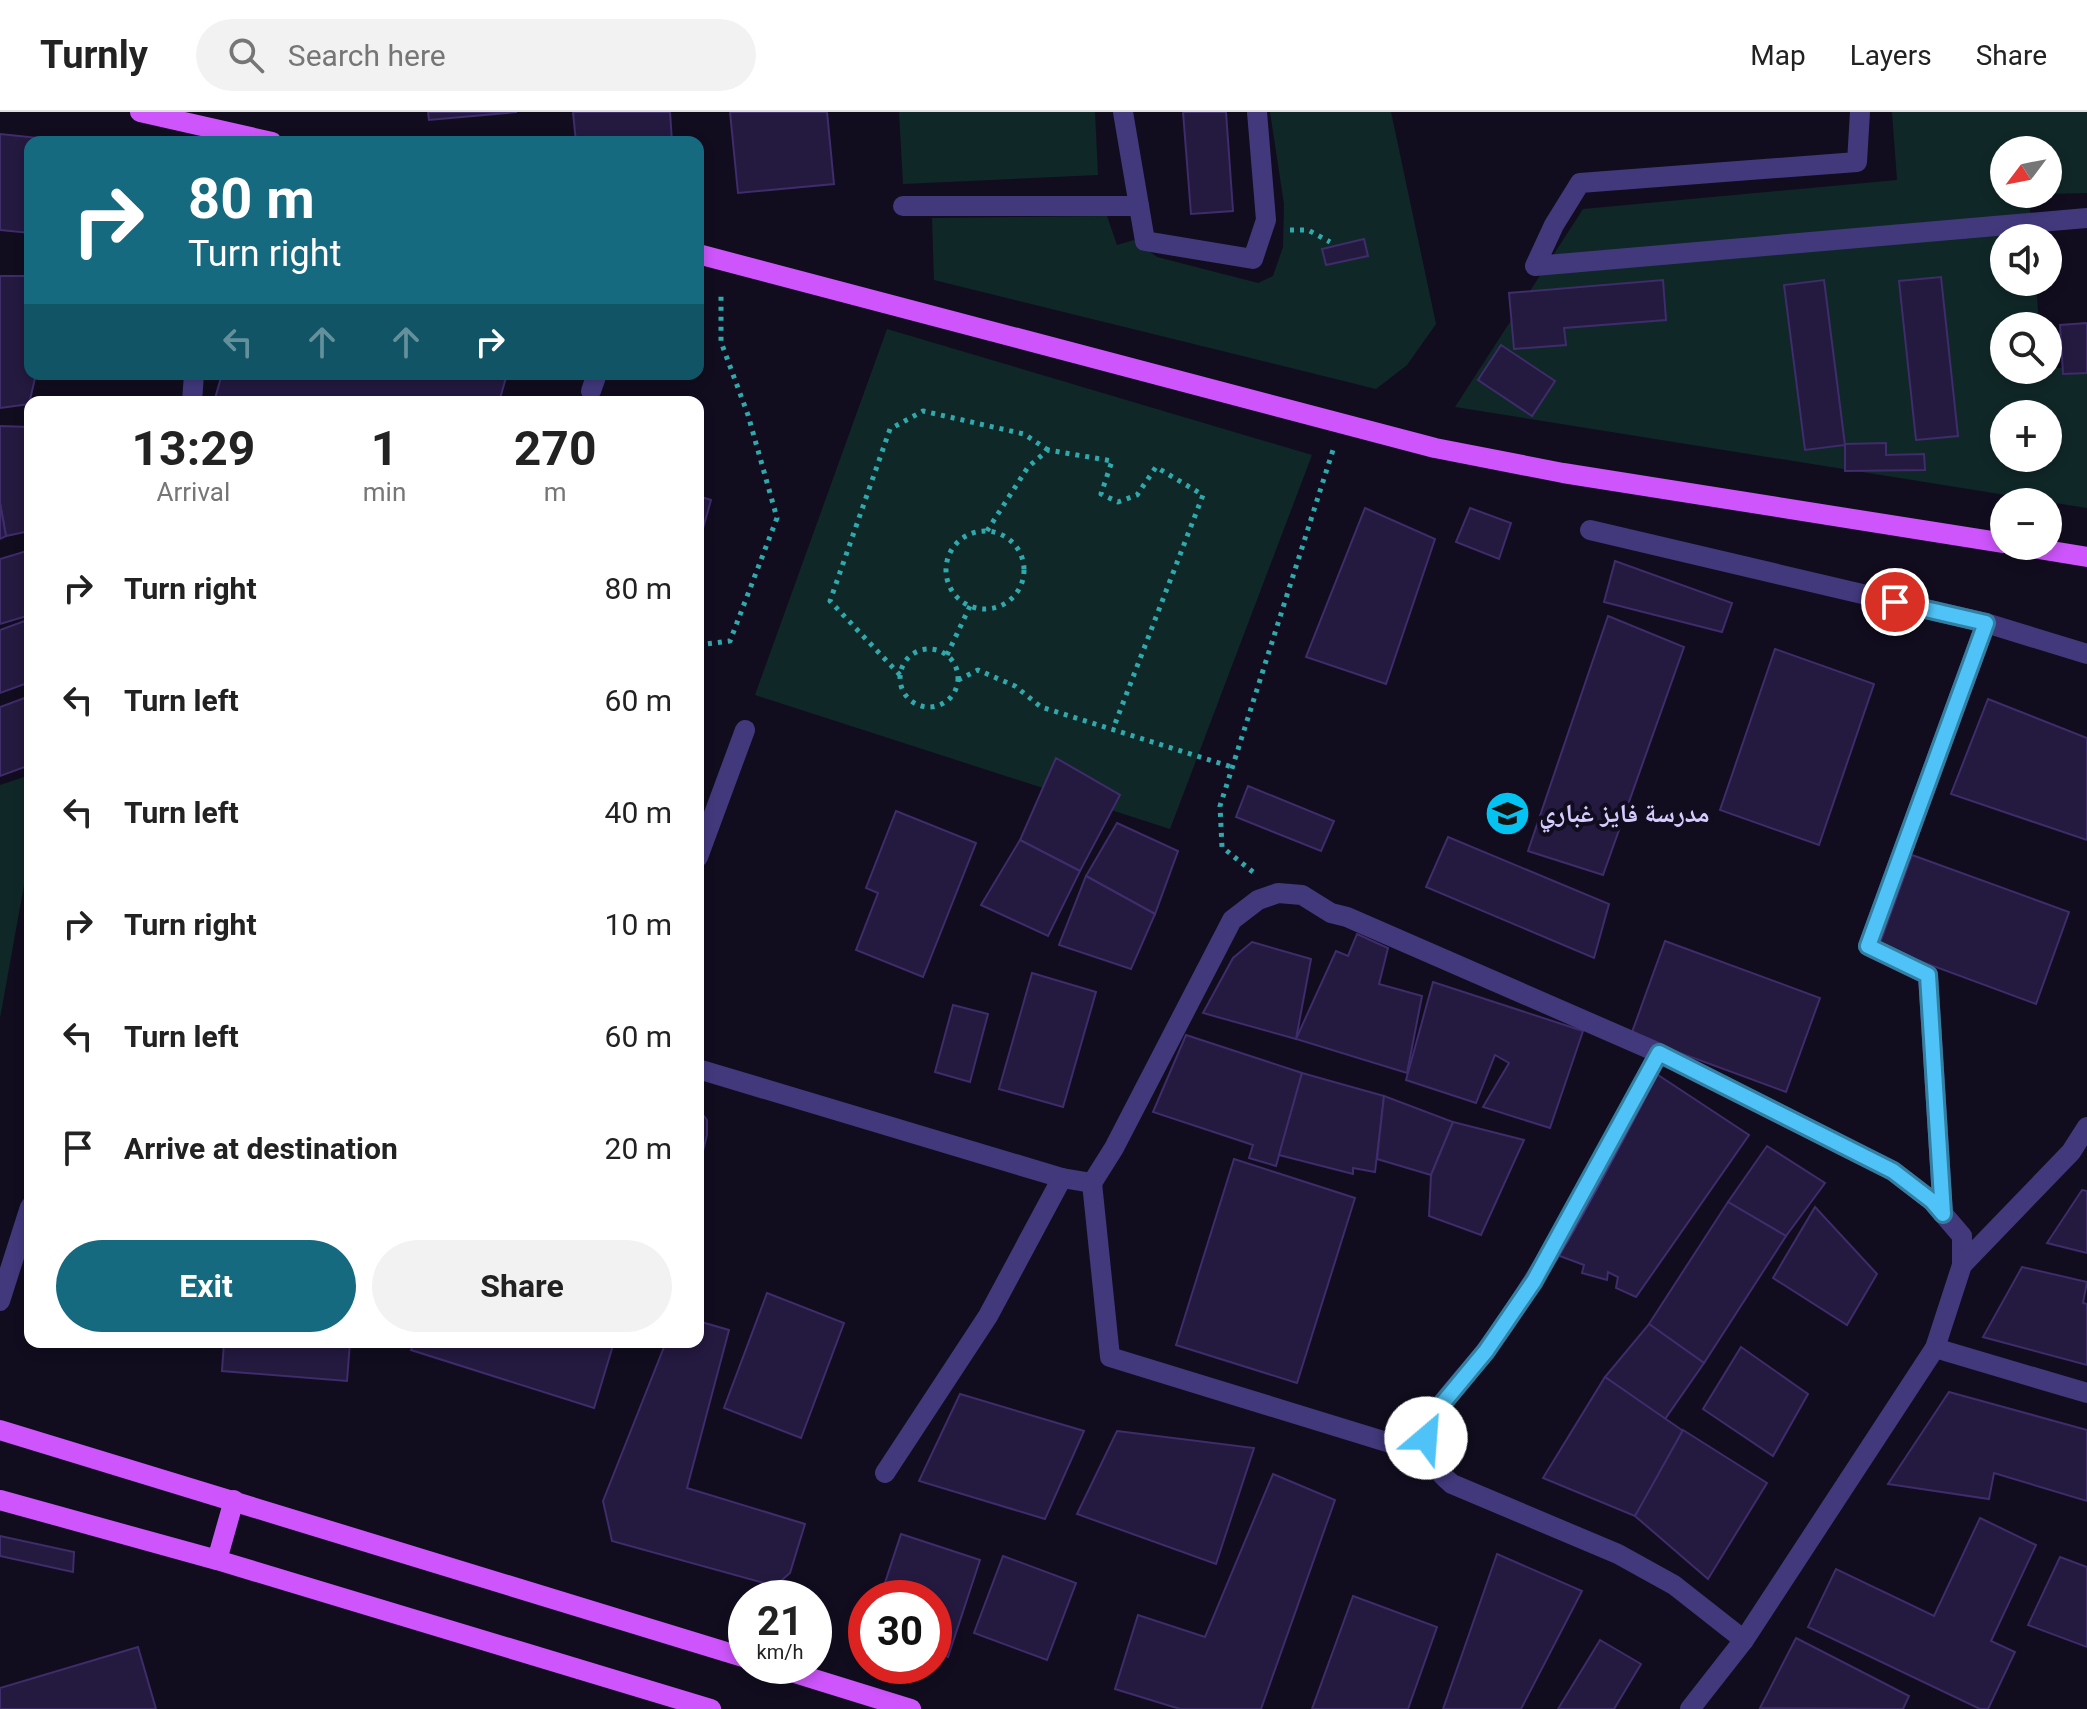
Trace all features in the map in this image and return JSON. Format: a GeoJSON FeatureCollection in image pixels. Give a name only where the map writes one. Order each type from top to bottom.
{"type":"FeatureCollection","features":[{"type":"Feature","properties":{"kind":"main road"},"geometry":{"type":"LineString","coordinates":[[140,112],[238,136]]}},
{"type":"Feature","properties":{"kind":"main road"},"geometry":{"type":"LineString","coordinates":[[704,256],[1435,448],[1563,473],[1990,541]]}},
{"type":"Feature","properties":{"kind":"main road"},"geometry":{"type":"LineString","coordinates":[[2062,553],[2087,557]]}},
{"type":"Feature","properties":{"kind":"main road"},"geometry":{"type":"LineString","coordinates":[[0,1430],[728,1652]]}},
{"type":"Feature","properties":{"kind":"main road"},"geometry":{"type":"LineString","coordinates":[[0,1500],[217,1560],[711,1709]]}},
{"type":"Feature","properties":{"kind":"main road"},"geometry":{"type":"LineString","coordinates":[[217,1560],[234,1500]]}},
{"type":"Feature","properties":{"kind":"main road"},"geometry":{"type":"LineString","coordinates":[[830,1684],[911,1709]]}},
{"type":"Feature","properties":{"kind":"street"},"geometry":{"type":"LineString","coordinates":[[1123,112],[1145,241],[1253,259],[1266,220],[1257,112]]}},
{"type":"Feature","properties":{"kind":"street"},"geometry":{"type":"LineString","coordinates":[[1860,112],[1857,162],[1580,183],[1554,225],[1535,266],[2087,218]]}},
{"type":"Feature","properties":{"kind":"street"},"geometry":{"type":"LineString","coordinates":[[903,206],[1139,206]]}},
{"type":"Feature","properties":{"kind":"street"},"geometry":{"type":"LineString","coordinates":[[1590,530],[1986,623],[2087,654]]}},
{"type":"Feature","properties":{"kind":"street"},"geometry":{"type":"LineString","coordinates":[[1943,1214],[1928,975],[1868,946],[1986,623]]}},
{"type":"Feature","properties":{"kind":"street"},"geometry":{"type":"LineString","coordinates":[[704,841],[745,730]]}},
{"type":"Feature","properties":{"kind":"street"},"geometry":{"type":"LineString","coordinates":[[1429,1455],[1110,1357],[1092,1183],[1114,1148],[1232,920],[1258,900],[1278,893],[1302,895],[1331,913],[1347,917],[1659,1053],[1893,1171],[1932,1201],[1962,1236],[1962,1265],[1935,1348],[1744,1640],[1690,1709]]}},
{"type":"Feature","properties":{"kind":"street"},"geometry":{"type":"LineString","coordinates":[[1659,1053],[1534,1281],[1486,1351],[1428,1421],[1426,1438],[1429,1455],[1442,1476],[1452,1484],[1618,1554],[1674,1585],[1744,1640]]}},
{"type":"Feature","properties":{"kind":"street"},"geometry":{"type":"LineString","coordinates":[[704,1071],[1062,1178],[1092,1183]]}},
{"type":"Feature","properties":{"kind":"street"},"geometry":{"type":"LineString","coordinates":[[1962,1265],[2079,1153],[2087,1127]]}},
{"type":"Feature","properties":{"kind":"street"},"geometry":{"type":"LineString","coordinates":[[885,1473],[988,1316],[1062,1178]]}},
{"type":"Feature","properties":{"kind":"street"},"geometry":{"type":"LineString","coordinates":[[0,1301],[24,1226]]}},
{"type":"Feature","properties":{"kind":"street"},"geometry":{"type":"LineString","coordinates":[[1935,1348],[2087,1393]]}},
{"type":"Feature","properties":{"kind":"path"},"geometry":{"type":"LineString","coordinates":[[1263,230],[1308,230],[1330,242]]}},
{"type":"Feature","properties":{"kind":"path"},"geometry":{"type":"LineString","coordinates":[[704,644],[730,641],[777,518],[748,415],[721,342],[721,292]]}},
{"type":"Feature","properties":{"kind":"path"},"geometry":{"type":"LineString","coordinates":[[900,675],[830,601],[890,429],[923,411],[1024,434],[1048,450],[1112,461],[1101,494],[1118,502],[1137,495],[1156,467],[1203,495],[1113,729]]}},
{"type":"Feature","properties":{"kind":"path"},"geometry":{"type":"LineString","coordinates":[[1278,893],[1222,847],[1220,806],[1341,424]]}},
{"type":"Feature","properties":{"kind":"path"},"geometry":{"type":"LineString","coordinates":[[987,531],[1028,467],[1048,450]]}},
{"type":"Feature","properties":{"kind":"path"},"geometry":{"type":"LineString","coordinates":[[975,532],[1000,534],[1020,552],[1024,565],[1023,579],[1008,601],[983,609],[970,606],[959,599],[947,579],[949,555],[955,544],[975,532]]}},
{"type":"Feature","properties":{"kind":"path"},"geometry":{"type":"LineString","coordinates":[[947,655],[970,606]]}},
{"type":"Feature","properties":{"kind":"path"},"geometry":{"type":"LineString","coordinates":[[930,649],[947,655],[957,670],[958,680],[945,703],[926,707],[917,705],[904,693],[900,675],[906,659],[914,653],[930,649]]}},
{"type":"Feature","properties":{"kind":"path"},"geometry":{"type":"LineString","coordinates":[[958,680],[978,670],[1015,686],[1041,707],[1232,767]]}},
{"type":"Feature","properties":{"kind":"green space"},"geometry":{"type":"Polygon","coordinates":[[[899,112],[1095,112],[1098,175],[903,184],[899,112]]]}},
{"type":"Feature","properties":{"kind":"green space"},"geometry":{"type":"Polygon","coordinates":[[[1270,112],[1391,112],[1436,324],[1407,365],[1376,389],[934,280],[932,218],[1107,216],[1117,245],[1134,240],[1157,257],[1258,283],[1273,276],[1283,247],[1284,204],[1270,112]]]}},
{"type":"Feature","properties":{"kind":"green space"},"geometry":{"type":"Polygon","coordinates":[[[1892,112],[2087,112],[2087,193],[2062,194],[2062,136],[1990,136],[1990,208],[2030,208],[2031,224],[1990,224],[1990,296],[2037,296],[2038,312],[1990,312],[1990,384],[2062,384],[2062,368],[2087,367],[2087,508],[2062,504],[2062,488],[1990,488],[1990,492],[1455,407],[1583,209],[1897,180],[1892,112]]]}},
{"type":"Feature","properties":{"kind":"green space"},"geometry":{"type":"Polygon","coordinates":[[[887,329],[1312,455],[1170,829],[755,695],[887,329]]]}},
{"type":"Feature","properties":{"kind":"green space"},"geometry":{"type":"Polygon","coordinates":[[[24,777],[24,885],[0,1018],[0,785],[24,777]]]}},
{"type":"Feature","properties":{"kind":"building"},"geometry":{"type":"Polygon","coordinates":[[[428,112],[517,112],[429,120],[428,112]]]}},
{"type":"Feature","properties":{"kind":"building"},"geometry":{"type":"Polygon","coordinates":[[[573,112],[670,112],[672,136],[575,136],[573,112]]]}},
{"type":"Feature","properties":{"kind":"building"},"geometry":{"type":"Polygon","coordinates":[[[730,112],[827,112],[834,184],[738,193],[730,112]]]}},
{"type":"Feature","properties":{"kind":"building"},"geometry":{"type":"Polygon","coordinates":[[[1183,112],[1226,112],[1233,211],[1191,214],[1183,112]]]}},
{"type":"Feature","properties":{"kind":"building"},"geometry":{"type":"Polygon","coordinates":[[[0,134],[24,137],[24,232],[0,230],[0,134]]]}},
{"type":"Feature","properties":{"kind":"building"},"geometry":{"type":"Polygon","coordinates":[[[1364,239],[1368,256],[1326,265],[1322,249],[1364,239]]]}},
{"type":"Feature","properties":{"kind":"building"},"geometry":{"type":"Polygon","coordinates":[[[0,276],[24,276],[24,380],[35,380],[31,396],[24,396],[24,405],[0,408],[0,276]]]}},
{"type":"Feature","properties":{"kind":"building"},"geometry":{"type":"Polygon","coordinates":[[[1941,277],[1958,436],[1916,440],[1899,281],[1941,277]]]}},
{"type":"Feature","properties":{"kind":"building"},"geometry":{"type":"Polygon","coordinates":[[[1663,280],[1666,320],[1564,328],[1566,345],[1514,349],[1509,293],[1663,280]]]}},
{"type":"Feature","properties":{"kind":"building"},"geometry":{"type":"Polygon","coordinates":[[[1824,280],[1845,445],[1805,450],[1784,285],[1824,280]]]}},
{"type":"Feature","properties":{"kind":"building"},"geometry":{"type":"Polygon","coordinates":[[[2087,323],[2087,373],[2063,374],[2062,325],[2087,323]]]}},
{"type":"Feature","properties":{"kind":"building"},"geometry":{"type":"Polygon","coordinates":[[[1501,345],[1555,381],[1532,416],[1478,380],[1501,345]]]}},
{"type":"Feature","properties":{"kind":"building"},"geometry":{"type":"Polygon","coordinates":[[[220,380],[505,380],[501,396],[216,396],[220,380]]]}},
{"type":"Feature","properties":{"kind":"building"},"geometry":{"type":"Polygon","coordinates":[[[0,426],[24,427],[24,532],[6,536],[0,503],[0,426]]]}},
{"type":"Feature","properties":{"kind":"building"},"geometry":{"type":"Polygon","coordinates":[[[1886,443],[1886,455],[1924,454],[1925,470],[1845,471],[1845,444],[1886,443]]]}},
{"type":"Feature","properties":{"kind":"building"},"geometry":{"type":"Polygon","coordinates":[[[704,498],[711,500],[704,525],[704,498]]]}},
{"type":"Feature","properties":{"kind":"building"},"geometry":{"type":"Polygon","coordinates":[[[0,503],[6,536],[0,539],[0,503]]]}},
{"type":"Feature","properties":{"kind":"building"},"geometry":{"type":"Polygon","coordinates":[[[1365,508],[1435,539],[1386,684],[1306,657],[1365,508]]]}},
{"type":"Feature","properties":{"kind":"building"},"geometry":{"type":"Polygon","coordinates":[[[1470,508],[1511,523],[1499,559],[1456,542],[1470,508]]]}},
{"type":"Feature","properties":{"kind":"building"},"geometry":{"type":"Polygon","coordinates":[[[24,552],[24,617],[0,624],[0,559],[24,552]]]}},
{"type":"Feature","properties":{"kind":"building"},"geometry":{"type":"Polygon","coordinates":[[[1615,561],[1732,603],[1722,632],[1604,602],[1615,561]]]}},
{"type":"Feature","properties":{"kind":"building"},"geometry":{"type":"Polygon","coordinates":[[[1608,616],[1684,647],[1603,875],[1528,851],[1608,616]]]}},
{"type":"Feature","properties":{"kind":"building"},"geometry":{"type":"Polygon","coordinates":[[[24,621],[24,684],[0,693],[0,630],[24,621]]]}},
{"type":"Feature","properties":{"kind":"building"},"geometry":{"type":"Polygon","coordinates":[[[1775,649],[1874,684],[1819,845],[1720,810],[1775,649]]]}},
{"type":"Feature","properties":{"kind":"building"},"geometry":{"type":"Polygon","coordinates":[[[24,698],[24,767],[0,776],[0,707],[24,698]]]}},
{"type":"Feature","properties":{"kind":"building"},"geometry":{"type":"Polygon","coordinates":[[[1988,699],[2087,738],[2087,840],[1951,794],[1988,699]]]}},
{"type":"Feature","properties":{"kind":"building"},"geometry":{"type":"Polygon","coordinates":[[[1056,758],[1120,795],[1080,871],[1020,840],[1056,758]]]}},
{"type":"Feature","properties":{"kind":"building"},"geometry":{"type":"Polygon","coordinates":[[[1248,786],[1334,821],[1321,851],[1236,817],[1248,786]]]}},
{"type":"Feature","properties":{"kind":"building"},"geometry":{"type":"Polygon","coordinates":[[[896,811],[976,843],[923,977],[856,950],[878,893],[866,888],[896,811]]]}},
{"type":"Feature","properties":{"kind":"building"},"geometry":{"type":"Polygon","coordinates":[[[1117,823],[1178,851],[1155,914],[1086,876],[1117,823]]]}},
{"type":"Feature","properties":{"kind":"building"},"geometry":{"type":"Polygon","coordinates":[[[1448,837],[1609,904],[1594,958],[1426,887],[1448,837]]]}},
{"type":"Feature","properties":{"kind":"building"},"geometry":{"type":"Polygon","coordinates":[[[1020,840],[1080,871],[1048,936],[981,905],[1020,840]]]}},
{"type":"Feature","properties":{"kind":"building"},"geometry":{"type":"Polygon","coordinates":[[[1912,855],[2069,912],[2036,1004],[1879,946],[1912,855]]]}},
{"type":"Feature","properties":{"kind":"building"},"geometry":{"type":"Polygon","coordinates":[[[1086,876],[1155,914],[1131,969],[1059,945],[1086,876]]]}},
{"type":"Feature","properties":{"kind":"building"},"geometry":{"type":"Polygon","coordinates":[[[1357,934],[1388,948],[1379,984],[1422,996],[1407,1073],[1296,1039],[1336,951],[1348,956],[1357,934]]]}},
{"type":"Feature","properties":{"kind":"building"},"geometry":{"type":"Polygon","coordinates":[[[1665,941],[1820,998],[1786,1092],[1631,1035],[1665,941]]]}},
{"type":"Feature","properties":{"kind":"building"},"geometry":{"type":"Polygon","coordinates":[[[1252,942],[1311,959],[1296,1039],[1203,1013],[1233,958],[1252,942]]]}},
{"type":"Feature","properties":{"kind":"building"},"geometry":{"type":"Polygon","coordinates":[[[1032,973],[1096,992],[1063,1107],[999,1089],[1032,973]]]}},
{"type":"Feature","properties":{"kind":"building"},"geometry":{"type":"Polygon","coordinates":[[[1433,982],[1583,1031],[1550,1128],[1483,1107],[1509,1063],[1495,1055],[1476,1103],[1406,1080],[1433,982]]]}},
{"type":"Feature","properties":{"kind":"building"},"geometry":{"type":"Polygon","coordinates":[[[953,1005],[988,1014],[970,1082],[935,1072],[953,1005]]]}},
{"type":"Feature","properties":{"kind":"building"},"geometry":{"type":"Polygon","coordinates":[[[1186,1035],[1302,1073],[1276,1166],[1249,1158],[1253,1145],[1153,1112],[1186,1035]]]}},
{"type":"Feature","properties":{"kind":"building"},"geometry":{"type":"Polygon","coordinates":[[[1302,1073],[1384,1096],[1375,1172],[1353,1168],[1353,1174],[1279,1155],[1302,1073]]]}},
{"type":"Feature","properties":{"kind":"building"},"geometry":{"type":"Polygon","coordinates":[[[1655,1073],[1749,1135],[1636,1297],[1616,1288],[1618,1277],[1608,1272],[1607,1280],[1582,1273],[1584,1265],[1557,1255],[1655,1073]]]}},
{"type":"Feature","properties":{"kind":"building"},"geometry":{"type":"Polygon","coordinates":[[[1384,1096],[1453,1122],[1431,1175],[1377,1159],[1384,1096]]]}},
{"type":"Feature","properties":{"kind":"building"},"geometry":{"type":"Polygon","coordinates":[[[704,1116],[707,1120],[704,1147],[704,1116]]]}},
{"type":"Feature","properties":{"kind":"building"},"geometry":{"type":"Polygon","coordinates":[[[1453,1122],[1524,1140],[1481,1235],[1429,1216],[1431,1175],[1453,1122]]]}},
{"type":"Feature","properties":{"kind":"building"},"geometry":{"type":"Polygon","coordinates":[[[1767,1146],[1825,1183],[1786,1236],[1728,1202],[1767,1146]]]}},
{"type":"Feature","properties":{"kind":"building"},"geometry":{"type":"Polygon","coordinates":[[[1234,1159],[1355,1198],[1297,1383],[1176,1345],[1234,1159]]]}},
{"type":"Feature","properties":{"kind":"building"},"geometry":{"type":"Polygon","coordinates":[[[2082,1190],[2087,1191],[2087,1253],[2047,1243],[2082,1190]]]}},
{"type":"Feature","properties":{"kind":"building"},"geometry":{"type":"Polygon","coordinates":[[[1728,1202],[1786,1236],[1704,1363],[1649,1324],[1728,1202]]]}},
{"type":"Feature","properties":{"kind":"building"},"geometry":{"type":"Polygon","coordinates":[[[1815,1207],[1877,1274],[1847,1325],[1773,1278],[1815,1207]]]}},
{"type":"Feature","properties":{"kind":"building"},"geometry":{"type":"Polygon","coordinates":[[[2022,1267],[2087,1282],[2083,1303],[2087,1304],[2087,1365],[1983,1337],[2022,1267]]]}},
{"type":"Feature","properties":{"kind":"building"},"geometry":{"type":"Polygon","coordinates":[[[767,1293],[844,1323],[801,1438],[724,1408],[767,1293]]]}},
{"type":"Feature","properties":{"kind":"building"},"geometry":{"type":"Polygon","coordinates":[[[704,1323],[729,1330],[687,1488],[805,1524],[790,1573],[782,1580],[753,1580],[612,1541],[603,1501],[664,1348],[704,1348],[704,1323]]]}},
{"type":"Feature","properties":{"kind":"building"},"geometry":{"type":"Polygon","coordinates":[[[1649,1324],[1704,1363],[1665,1419],[1605,1377],[1649,1324]]]}},
{"type":"Feature","properties":{"kind":"building"},"geometry":{"type":"Polygon","coordinates":[[[1741,1347],[1808,1394],[1773,1456],[1703,1409],[1741,1347]]]}},
{"type":"Feature","properties":{"kind":"building"},"geometry":{"type":"Polygon","coordinates":[[[224,1348],[350,1348],[347,1381],[222,1371],[224,1348]]]}},
{"type":"Feature","properties":{"kind":"building"},"geometry":{"type":"Polygon","coordinates":[[[412,1348],[612,1348],[594,1408],[412,1348]]]}},
{"type":"Feature","properties":{"kind":"building"},"geometry":{"type":"Polygon","coordinates":[[[1605,1377],[1686,1433],[1635,1516],[1543,1478],[1605,1377]]]}},
{"type":"Feature","properties":{"kind":"building"},"geometry":{"type":"Polygon","coordinates":[[[1949,1392],[2087,1430],[2087,1501],[1994,1473],[1989,1499],[1888,1484],[1949,1392]]]}},
{"type":"Feature","properties":{"kind":"building"},"geometry":{"type":"Polygon","coordinates":[[[960,1394],[1084,1431],[1045,1519],[919,1481],[960,1394]]]}},
{"type":"Feature","properties":{"kind":"building"},"geometry":{"type":"Polygon","coordinates":[[[1683,1430],[1767,1483],[1708,1579],[1635,1516],[1683,1430]]]}},
{"type":"Feature","properties":{"kind":"building"},"geometry":{"type":"Polygon","coordinates":[[[1117,1431],[1254,1448],[1216,1564],[1077,1514],[1117,1431]]]}},
{"type":"Feature","properties":{"kind":"building"},"geometry":{"type":"Polygon","coordinates":[[[1273,1474],[1335,1500],[1261,1709],[1180,1709],[1115,1689],[1138,1615],[1205,1637],[1273,1474]]]}},
{"type":"Feature","properties":{"kind":"building"},"geometry":{"type":"Polygon","coordinates":[[[1980,1518],[2036,1545],[1991,1641],[2015,1652],[1988,1709],[1980,1709],[1808,1627],[1836,1569],[1934,1616],[1980,1518]]]}},
{"type":"Feature","properties":{"kind":"building"},"geometry":{"type":"Polygon","coordinates":[[[901,1534],[980,1560],[952,1645],[952,1580],[886,1580],[901,1534]]]}},
{"type":"Feature","properties":{"kind":"building"},"geometry":{"type":"Polygon","coordinates":[[[0,1536],[74,1552],[73,1572],[0,1556],[0,1536]]]}},
{"type":"Feature","properties":{"kind":"building"},"geometry":{"type":"Polygon","coordinates":[[[1497,1554],[1582,1591],[1521,1709],[1443,1709],[1497,1554]]]}},
{"type":"Feature","properties":{"kind":"building"},"geometry":{"type":"Polygon","coordinates":[[[1003,1556],[1076,1583],[1047,1660],[974,1633],[1003,1556]]]}},
{"type":"Feature","properties":{"kind":"building"},"geometry":{"type":"Polygon","coordinates":[[[2060,1557],[2087,1567],[2087,1647],[2028,1625],[2060,1557]]]}},
{"type":"Feature","properties":{"kind":"building"},"geometry":{"type":"Polygon","coordinates":[[[1353,1596],[1437,1627],[1408,1709],[1312,1709],[1353,1596]]]}},
{"type":"Feature","properties":{"kind":"building"},"geometry":{"type":"Polygon","coordinates":[[[1796,1638],[1909,1696],[1903,1709],[1760,1708],[1796,1638]]]}},
{"type":"Feature","properties":{"kind":"building"},"geometry":{"type":"Polygon","coordinates":[[[1600,1640],[1641,1664],[1614,1709],[1558,1709],[1600,1640]]]}},
{"type":"Feature","properties":{"kind":"building"},"geometry":{"type":"Polygon","coordinates":[[[138,1647],[156,1709],[0,1709],[0,1688],[138,1647]]]}},
{"type":"Feature","properties":{"kind":"place","name":"مدرسة فايز غباري"},"geometry":{"type":"Point","coordinates":[1508,813]}},
{"type":"Feature","properties":{"kind":"route"},"geometry":{"type":"LineString","coordinates":[[1426,1438],[1428,1421],[1486,1351],[1534,1281],[1659,1053],[1893,1171],[1932,1201],[1943,1214],[1928,975],[1868,946],[1986,623],[1895,602]]}}]}
